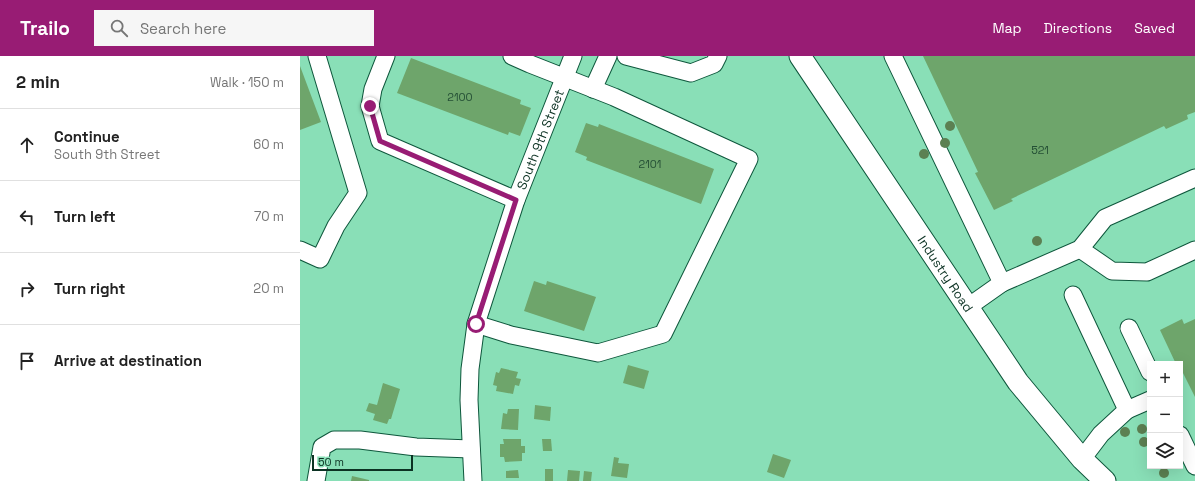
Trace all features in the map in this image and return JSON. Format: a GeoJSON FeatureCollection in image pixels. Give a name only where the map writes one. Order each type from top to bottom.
{"type":"FeatureCollection","features":[{"type":"Feature","properties":{"kind":"main road","name":"Industry Road"},"geometry":{"type":"LineString","coordinates":[[800,56],[1018,382],[1082,459],[1105,481]]}},
{"type":"Feature","properties":{"kind":"street"},"geometry":{"type":"LineString","coordinates":[[300,250],[320,258],[336,226],[358,193],[317,56]]}},
{"type":"Feature","properties":{"kind":"street"},"geometry":{"type":"LineString","coordinates":[[386,56],[373,89],[370,106],[380,141],[516,200]]}},
{"type":"Feature","properties":{"kind":"street"},"geometry":{"type":"LineString","coordinates":[[476,324],[511,335],[598,353],[663,334],[749,159],[614,97],[512,56]]}},
{"type":"Feature","properties":{"kind":"street","name":"South 9th Street"},"geometry":{"type":"LineString","coordinates":[[474,481],[468,400],[470,369],[476,324],[516,200],[573,56]]}},
{"type":"Feature","properties":{"kind":"street"},"geometry":{"type":"LineString","coordinates":[[593,89],[608,56]]}},
{"type":"Feature","properties":{"kind":"street"},"geometry":{"type":"LineString","coordinates":[[626,56],[691,73],[714,64],[718,56]]}},
{"type":"Feature","properties":{"kind":"street"},"geometry":{"type":"LineString","coordinates":[[893,56],[1002,283]]}},
{"type":"Feature","properties":{"kind":"street"},"geometry":{"type":"LineString","coordinates":[[968,307],[1002,283],[1080,249],[1104,218],[1195,178]]}},
{"type":"Feature","properties":{"kind":"street"},"geometry":{"type":"LineString","coordinates":[[1080,249],[1112,271],[1147,272],[1195,250]]}},
{"type":"Feature","properties":{"kind":"street"},"geometry":{"type":"LineString","coordinates":[[1073,295],[1127,410]]}},
{"type":"Feature","properties":{"kind":"street"},"geometry":{"type":"LineString","coordinates":[[1129,328],[1147,366]]}},
{"type":"Feature","properties":{"kind":"street"},"geometry":{"type":"LineString","coordinates":[[1082,459],[1101,434],[1127,410],[1147,401]]}},
{"type":"Feature","properties":{"kind":"street"},"geometry":{"type":"LineString","coordinates":[[316,481],[322,447],[334,440],[360,440],[416,447],[471,449]]}},
{"type":"Feature","properties":{"kind":"street"},"geometry":{"type":"LineString","coordinates":[[1183,441],[1195,466]]}},
{"type":"Feature","properties":{"kind":"building"},"geometry":{"type":"Polygon","coordinates":[[[923,56],[1195,56],[1195,112],[1187,115],[1188,119],[1166,129],[1164,126],[1011,199],[1013,201],[994,210],[975,173],[978,172],[923,56]]]}},
{"type":"Feature","properties":{"kind":"building"},"geometry":{"type":"Polygon","coordinates":[[[411,58],[521,100],[520,104],[531,108],[520,136],[509,132],[508,135],[397,93],[411,58]]]}},
{"type":"Feature","properties":{"kind":"building"},"geometry":{"type":"Polygon","coordinates":[[[300,66],[321,122],[300,130],[300,66]]]}},
{"type":"Feature","properties":{"kind":"building"},"geometry":{"type":"Polygon","coordinates":[[[586,123],[598,127],[599,124],[714,169],[701,204],[586,160],[587,157],[575,152],[586,123]]]}},
{"type":"Feature","properties":{"kind":"building"},"geometry":{"type":"Polygon","coordinates":[[[534,281],[546,285],[547,281],[596,297],[584,331],[524,311],[534,281]]]}},
{"type":"Feature","properties":{"kind":"building"},"geometry":{"type":"Polygon","coordinates":[[[1182,319],[1184,324],[1195,319],[1195,397],[1183,373],[1183,361],[1175,361],[1160,330],[1182,319]]]}},
{"type":"Feature","properties":{"kind":"building"},"geometry":{"type":"Polygon","coordinates":[[[628,365],[649,371],[644,389],[623,383],[628,365]]]}},
{"type":"Feature","properties":{"kind":"building"},"geometry":{"type":"Polygon","coordinates":[[[501,368],[518,372],[516,378],[521,379],[519,386],[515,385],[513,394],[496,391],[497,386],[493,385],[496,372],[499,373],[501,368]]]}},
{"type":"Feature","properties":{"kind":"building"},"geometry":{"type":"Polygon","coordinates":[[[383,383],[400,389],[391,419],[389,419],[387,424],[373,420],[375,414],[366,411],[369,403],[377,405],[383,383]]]}},
{"type":"Feature","properties":{"kind":"building"},"geometry":{"type":"Polygon","coordinates":[[[535,405],[551,407],[550,421],[534,419],[535,405]]]}},
{"type":"Feature","properties":{"kind":"building"},"geometry":{"type":"Polygon","coordinates":[[[508,409],[519,409],[518,430],[501,429],[503,413],[507,414],[508,409]]]}},
{"type":"Feature","properties":{"kind":"building"},"geometry":{"type":"Polygon","coordinates":[[[503,439],[521,439],[521,446],[525,446],[525,453],[522,453],[522,461],[505,462],[504,457],[500,457],[500,444],[504,444],[503,439]]]}},
{"type":"Feature","properties":{"kind":"building"},"geometry":{"type":"Polygon","coordinates":[[[542,439],[551,439],[552,451],[543,451],[542,439]]]}},
{"type":"Feature","properties":{"kind":"building"},"geometry":{"type":"Polygon","coordinates":[[[773,454],[791,460],[784,478],[767,472],[773,454]]]}},
{"type":"Feature","properties":{"kind":"building"},"geometry":{"type":"Polygon","coordinates":[[[614,457],[619,458],[618,463],[629,464],[627,478],[611,476],[614,457]]]}},
{"type":"Feature","properties":{"kind":"building"},"geometry":{"type":"Polygon","coordinates":[[[545,469],[553,469],[553,481],[545,481],[545,469]]]}},
{"type":"Feature","properties":{"kind":"building"},"geometry":{"type":"Polygon","coordinates":[[[518,470],[519,478],[506,478],[506,471],[518,470]]]}},
{"type":"Feature","properties":{"kind":"building"},"geometry":{"type":"Polygon","coordinates":[[[568,470],[580,471],[579,481],[567,481],[568,470]]]}},
{"type":"Feature","properties":{"kind":"building"},"geometry":{"type":"Polygon","coordinates":[[[584,471],[592,472],[591,481],[583,481],[584,471]]]}},
{"type":"Feature","properties":{"kind":"building"},"geometry":{"type":"Polygon","coordinates":[[[352,476],[369,480],[369,481],[351,481],[352,476]]]}},
{"type":"Feature","properties":{"kind":"route"},"geometry":{"type":"LineString","coordinates":[[370,106],[380,141],[485,188],[516,200],[496,258],[476,324]]}}]}
